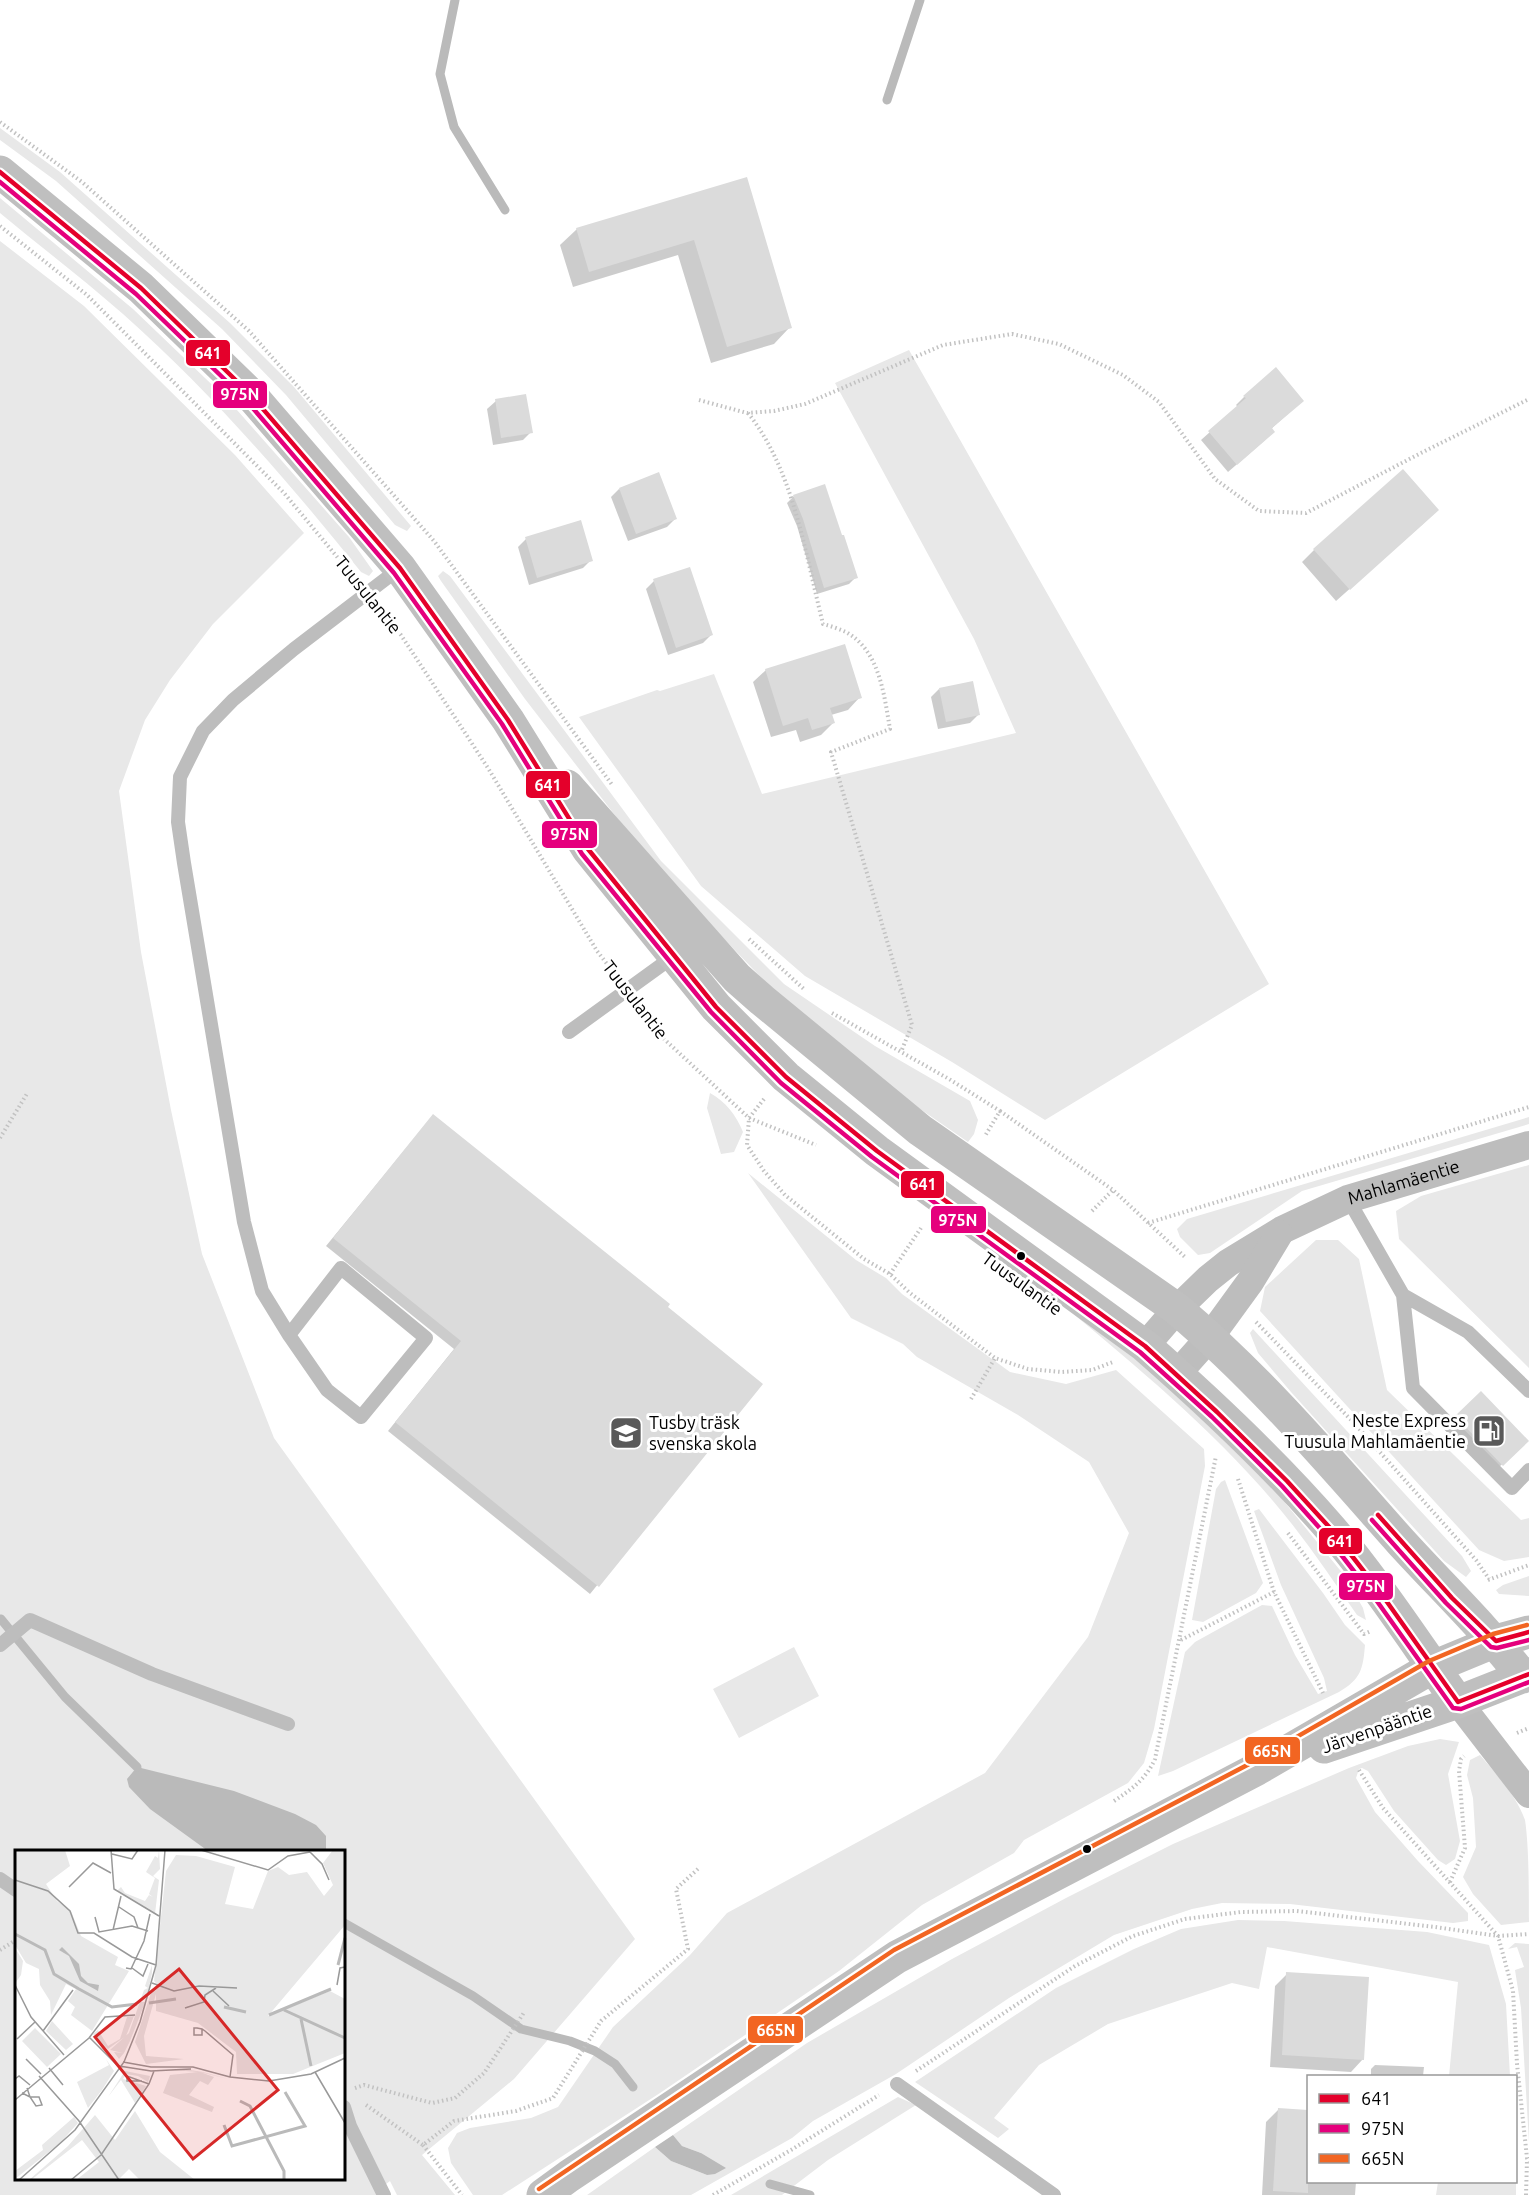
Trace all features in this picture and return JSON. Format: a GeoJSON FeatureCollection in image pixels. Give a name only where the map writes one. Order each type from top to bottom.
{"type":"FeatureCollection","features":[{"type":"Feature","properties":{"kind":"main road","name":"Tuusulantie"},"geometry":{"type":"LineString","coordinates":[[0,172],[141,288],[249,394],[400,568],[508,720],[588,849],[687,946],[737,978],[920,1130],[1177,1309],[1210,1337],[1287,1415],[1452,1598],[1496,1641],[1527,1680]]}},
{"type":"Feature","properties":{"kind":"main road","name":"Tuusulantie"},"geometry":{"type":"LineString","coordinates":[[687,946],[716,1006],[786,1077],[1131,1353],[1177,1374],[1249,1442],[1331,1529],[1401,1620],[1458,1702]]}},
{"type":"Feature","properties":{"kind":"main road","name":"Järvenpääntie"},"geometry":{"type":"LineString","coordinates":[[543,2195],[897,1957],[1257,1769],[1433,1667],[1496,1641],[1529,1632]]}},
{"type":"Feature","properties":{"kind":"main road","name":"Järvenpääntie"},"geometry":{"type":"LineString","coordinates":[[1257,1769],[1527,1680]]}},
{"type":"Feature","properties":{"kind":"street","name":"Mahlamäentie"},"geometry":{"type":"LineString","coordinates":[[1131,1353],[1208,1279],[1228,1263],[1282,1230],[1348,1199],[1529,1145]]}},
{"type":"Feature","properties":{"kind":"street"},"geometry":{"type":"LineString","coordinates":[[1177,1374],[1210,1337],[1250,1282],[1282,1230]]}},
{"type":"Feature","properties":{"kind":"street"},"geometry":{"type":"LineString","coordinates":[[1458,1702],[1529,1794]]}},
{"type":"Feature","properties":{"kind":"lane"},"geometry":{"type":"LineString","coordinates":[[289,1335],[341,1268],[426,1338],[361,1417],[327,1390],[289,1335],[262,1291],[244,1222],[178,822],[180,777],[202,731],[233,700],[400,568]]}},
{"type":"Feature","properties":{"kind":"lane"},"geometry":{"type":"LineString","coordinates":[[569,1032],[687,946]]}},
{"type":"Feature","properties":{"kind":"lane"},"geometry":{"type":"LineString","coordinates":[[1348,1199],[1403,1295],[1413,1388],[1512,1488],[1529,1470]]}},
{"type":"Feature","properties":{"kind":"lane"},"geometry":{"type":"LineString","coordinates":[[1403,1295],[1468,1332],[1529,1391]]}},
{"type":"Feature","properties":{"kind":"lane"},"geometry":{"type":"LineString","coordinates":[[0,1645],[30,1620],[152,1674],[288,1724]]}},
{"type":"Feature","properties":{"kind":"lane"},"geometry":{"type":"LineString","coordinates":[[0,1879],[15,1889]]}},
{"type":"Feature","properties":{"kind":"lane"},"geometry":{"type":"LineString","coordinates":[[897,2084],[1054,2195]]}},
{"type":"Feature","properties":{"kind":"lane"},"geometry":{"type":"LineString","coordinates":[[345,2110],[350,2126],[384,2195]]}},
{"type":"Feature","properties":{"kind":"path"},"geometry":{"type":"LineString","coordinates":[[0,122],[82,182],[249,331],[434,541],[617,790]]}},
{"type":"Feature","properties":{"kind":"path","name":"Tuusulantie"},"geometry":{"type":"LineString","coordinates":[[0,226],[87,295],[284,493],[367,593],[401,635],[488,768],[597,951],[663,1038],[749,1118],[820,1147]]}},
{"type":"Feature","properties":{"kind":"path"},"geometry":{"type":"LineString","coordinates":[[699,400],[747,412],[774,411],[805,404],[944,345],[1012,334],[1059,344],[1123,375],[1160,402],[1215,479],[1259,511],[1306,513],[1529,399]]}},
{"type":"Feature","properties":{"kind":"path"},"geometry":{"type":"LineString","coordinates":[[747,412],[763,433],[786,481],[823,624],[847,633],[870,655],[883,689],[890,729],[831,753],[912,1025],[901,1052]]}},
{"type":"Feature","properties":{"kind":"path"},"geometry":{"type":"LineString","coordinates":[[748,938],[809,994]]}},
{"type":"Feature","properties":{"kind":"path"},"geometry":{"type":"LineString","coordinates":[[827,1010],[999,1111],[982,1140]]}},
{"type":"Feature","properties":{"kind":"path"},"geometry":{"type":"LineString","coordinates":[[0,1138],[28,1092]]}},
{"type":"Feature","properties":{"kind":"path"},"geometry":{"type":"LineString","coordinates":[[764,1098],[749,1118],[747,1145],[764,1171],[785,1195],[864,1259],[890,1274],[910,1293],[995,1358],[1028,1369],[1062,1372],[1092,1370],[1131,1353]]}},
{"type":"Feature","properties":{"kind":"path"},"geometry":{"type":"LineString","coordinates":[[1149,1223],[1529,1107]]}},
{"type":"Feature","properties":{"kind":"path"},"geometry":{"type":"LineString","coordinates":[[1090,1213],[1113,1190]]}},
{"type":"Feature","properties":{"kind":"path"},"geometry":{"type":"LineString","coordinates":[[890,1274],[921,1228]]}},
{"type":"Feature","properties":{"kind":"path"},"geometry":{"type":"LineString","coordinates":[[1110,1353],[1131,1353]]}},
{"type":"Feature","properties":{"kind":"path"},"geometry":{"type":"LineString","coordinates":[[971,1399],[995,1358]]}},
{"type":"Feature","properties":{"kind":"path"},"geometry":{"type":"LineString","coordinates":[[1114,1801],[1133,1788],[1149,1772],[1155,1758],[1217,1452],[1224,1462]]}},
{"type":"Feature","properties":{"kind":"path"},"geometry":{"type":"LineString","coordinates":[[1232,1471],[1248,1488]]}},
{"type":"Feature","properties":{"kind":"path"},"geometry":{"type":"LineString","coordinates":[[1239,1480],[1274,1593],[1323,1692]]}},
{"type":"Feature","properties":{"kind":"path"},"geometry":{"type":"LineString","coordinates":[[1286,1530],[1364,1634]]}},
{"type":"Feature","properties":{"kind":"path"},"geometry":{"type":"LineString","coordinates":[[1180,1640],[1274,1593]]}},
{"type":"Feature","properties":{"kind":"path"},"geometry":{"type":"LineString","coordinates":[[1450,1882],[1465,1848],[1458,1771],[1461,1759],[1470,1751],[1529,1728]]}},
{"type":"Feature","properties":{"kind":"path"},"geometry":{"type":"LineString","coordinates":[[1359,1769],[1383,1808],[1498,1936],[1513,1991],[1517,2064],[1528,2160],[1526,2195]]}},
{"type":"Feature","properties":{"kind":"path"},"geometry":{"type":"LineString","coordinates":[[423,2145],[454,2121],[516,2111],[553,2098],[601,2021],[687,1949],[676,1889],[700,1867]]}},
{"type":"Feature","properties":{"kind":"path"},"geometry":{"type":"LineString","coordinates":[[713,2195],[897,2084],[1075,1966],[1133,1936],[1185,1919],[1241,1912],[1297,1911],[1498,1936],[1529,1934]]}},
{"type":"Feature","properties":{"kind":"path"},"geometry":{"type":"LineString","coordinates":[[0,1950],[15,1941]]}},
{"type":"Feature","properties":{"kind":"path"},"geometry":{"type":"LineString","coordinates":[[354,2089],[364,2085],[432,2103],[455,2098],[484,2073],[525,2011]]}},
{"type":"Feature","properties":{"kind":"path"},"geometry":{"type":"LineString","coordinates":[[360,2103],[368,2106],[423,2145],[462,2195]]}},
{"type":"Feature","properties":{"kind":"shaded area"},"geometry":{"type":"Polygon","coordinates":[[[0,128],[60,172],[230,323],[294,387],[411,526],[407,531],[395,525],[286,395],[222,329],[56,181],[0,140],[0,128]]]}},
{"type":"Feature","properties":{"kind":"shaded area"},"geometry":{"type":"Polygon","coordinates":[[[0,198],[133,309],[229,401],[349,537],[373,571],[369,576],[361,572],[248,438],[187,374],[93,288],[0,213],[0,198]]]}},
{"type":"Feature","properties":{"kind":"shaded area"},"geometry":{"type":"Polygon","coordinates":[[[0,241],[84,306],[235,455],[304,533],[213,624],[170,680],[145,720],[119,791],[141,952],[171,1110],[202,1254],[274,1438],[635,1939],[514,2079],[422,2155],[455,2195],[397,2195],[390,2181],[377,2191],[379,2195],[0,2195],[0,241]]]}},
{"type":"Feature","properties":{"kind":"shaded area"},"geometry":{"type":"Polygon","coordinates":[[[909,350],[1269,984],[1045,1120],[952,1062],[805,976],[701,886],[579,717],[657,690],[714,674],[762,794],[1016,733],[974,639],[835,383],[909,350]]]}},
{"type":"Feature","properties":{"kind":"shaded area"},"geometry":{"type":"Polygon","coordinates":[[[443,571],[450,576],[661,861],[784,984],[875,1046],[970,1101],[978,1120],[974,1134],[968,1142],[910,1102],[775,992],[655,867],[525,699],[441,581],[438,576],[443,571]]]}},
{"type":"Feature","properties":{"kind":"shaded area"},"geometry":{"type":"Polygon","coordinates":[[[710,1093],[730,1110],[743,1132],[734,1152],[721,1154],[707,1108],[710,1093]]]}},
{"type":"Feature","properties":{"kind":"shaded area"},"geometry":{"type":"Polygon","coordinates":[[[1529,1117],[1529,1124],[1302,1191],[1210,1253],[1198,1255],[1180,1237],[1177,1229],[1187,1219],[1529,1117]]]}},
{"type":"Feature","properties":{"kind":"shaded area"},"geometry":{"type":"Polygon","coordinates":[[[1529,1165],[1529,1368],[1399,1239],[1396,1211],[1421,1196],[1529,1165]]]}},
{"type":"Feature","properties":{"kind":"shaded area"},"geometry":{"type":"Polygon","coordinates":[[[748,1173],[856,1260],[886,1278],[902,1294],[1010,1372],[1066,1384],[1116,1370],[1204,1449],[1205,1466],[1154,1729],[1144,1763],[1128,1783],[1024,1840],[1014,1853],[922,1905],[839,1971],[660,2093],[502,2195],[473,2195],[451,2163],[448,2148],[457,2133],[470,2128],[531,2118],[558,2107],[613,2027],[690,1955],[727,1913],[985,1773],[1088,1637],[1129,1533],[1089,1462],[1018,1415],[917,1357],[903,1344],[851,1318],[748,1173]]]}},
{"type":"Feature","properties":{"kind":"shaded area"},"geometry":{"type":"Polygon","coordinates":[[[1316,1240],[1338,1240],[1359,1259],[1387,1390],[1521,1520],[1529,1518],[1529,1557],[1504,1561],[1479,1550],[1260,1311],[1265,1287],[1316,1240]]]}},
{"type":"Feature","properties":{"kind":"shaded area"},"geometry":{"type":"Polygon","coordinates":[[[1064,1306],[1099,1324],[1264,1477],[1344,1575],[1363,1608],[1366,1620],[1357,1615],[1284,1515],[1224,1448],[1146,1375],[1064,1306]]]}},
{"type":"Feature","properties":{"kind":"shaded area"},"geometry":{"type":"Polygon","coordinates":[[[1253,1329],[1462,1556],[1471,1571],[1466,1577],[1444,1561],[1291,1392],[1258,1353],[1250,1333],[1253,1329]]]}},
{"type":"Feature","properties":{"kind":"shaded area"},"geometry":{"type":"Polygon","coordinates":[[[1225,1480],[1263,1583],[1256,1593],[1203,1622],[1192,1620],[1216,1489],[1225,1480]]]}},
{"type":"Feature","properties":{"kind":"shaded area"},"geometry":{"type":"Polygon","coordinates":[[[1259,1509],[1345,1625],[1365,1645],[1360,1673],[1352,1683],[1339,1692],[1158,1776],[1185,1652],[1195,1642],[1262,1605],[1272,1606],[1295,1655],[1318,1694],[1327,1691],[1324,1678],[1281,1585],[1254,1511],[1259,1509]]]}},
{"type":"Feature","properties":{"kind":"shaded area"},"geometry":{"type":"Polygon","coordinates":[[[1529,1576],[1529,1596],[1499,1594],[1496,1590],[1503,1585],[1529,1576]]]}},
{"type":"Feature","properties":{"kind":"shaded area"},"geometry":{"type":"Polygon","coordinates":[[[794,1647],[819,1696],[739,1738],[713,1689],[794,1647]]]}},
{"type":"Feature","properties":{"kind":"shaded area"},"geometry":{"type":"Polygon","coordinates":[[[1440,1739],[1459,1742],[1448,1774],[1460,1841],[1455,1859],[1446,1865],[1438,1860],[1394,1811],[1368,1771],[1359,1769],[1356,1778],[1375,1812],[1468,1913],[1468,1921],[1453,1923],[1290,1904],[1222,1903],[1192,1909],[1114,1935],[1009,1998],[896,2074],[813,2121],[792,2138],[691,2195],[587,2195],[655,2147],[671,2161],[707,2175],[701,2153],[682,2146],[673,2135],[807,2043],[952,1959],[1173,1844],[1349,1768],[1408,1746],[1440,1739]]]}},
{"type":"Feature","properties":{"kind":"shaded area"},"geometry":{"type":"Polygon","coordinates":[[[1480,1755],[1511,1794],[1525,1820],[1529,1922],[1501,1925],[1473,1894],[1463,1877],[1476,1847],[1473,1798],[1467,1775],[1470,1760],[1480,1755]]]}},
{"type":"Feature","properties":{"kind":"shaded area"},"geometry":{"type":"Polygon","coordinates":[[[137,1767],[234,1791],[295,1814],[316,1825],[326,1836],[326,1850],[207,1850],[150,1809],[129,1787],[127,1779],[137,1767]]]}},
{"type":"Feature","properties":{"kind":"shaded area"},"geometry":{"type":"Polygon","coordinates":[[[1238,1920],[1284,1921],[1427,1932],[1489,1945],[1506,2004],[1510,2075],[1449,2075],[1458,1982],[1267,1947],[1259,1989],[1232,1983],[1108,2024],[1039,2065],[994,2118],[1009,2129],[998,2138],[915,2082],[1056,1988],[1134,1949],[1181,1929],[1238,1920]]]}},
{"type":"Feature","properties":{"kind":"shaded area"},"geometry":{"type":"Polygon","coordinates":[[[1515,1943],[1529,1944],[1529,2142],[1521,2008],[1515,1970],[1524,1967],[1517,1947],[1508,1949],[1515,1943]]]}},
{"type":"Feature","properties":{"kind":"shaded area"},"geometry":{"type":"Polygon","coordinates":[[[898,2097],[916,2105],[828,2160],[782,2195],[731,2195],[898,2097]]]}},
{"type":"Feature","properties":{"kind":"shaded area"},"geometry":{"type":"Polygon","coordinates":[[[673,2135],[682,2146],[701,2153],[726,2168],[715,2174],[707,2175],[671,2161],[655,2147],[673,2135]]]}},
{"type":"Feature","properties":{"kind":"shaded area"},"geometry":{"type":"Polygon","coordinates":[[[1438,2183],[1516,2183],[1516,2195],[1436,2195],[1438,2183]]]}},
{"type":"Feature","properties":{"kind":"building"},"geometry":{"type":"Polygon","coordinates":[[[747,177],[792,328],[727,347],[694,240],[589,272],[576,228],[747,177]]]}},
{"type":"Feature","properties":{"kind":"building"},"geometry":{"type":"Polygon","coordinates":[[[1276,367],[1304,401],[1272,428],[1275,432],[1237,465],[1208,431],[1246,398],[1243,396],[1276,367]]]}},
{"type":"Feature","properties":{"kind":"building"},"geometry":{"type":"Polygon","coordinates":[[[526,394],[533,433],[501,438],[495,399],[526,394]]]}},
{"type":"Feature","properties":{"kind":"building"},"geometry":{"type":"Polygon","coordinates":[[[1403,469],[1439,510],[1350,590],[1313,549],[1403,469]]]}},
{"type":"Feature","properties":{"kind":"building"},"geometry":{"type":"Polygon","coordinates":[[[659,472],[677,519],[636,534],[619,488],[659,472]]]}},
{"type":"Feature","properties":{"kind":"building"},"geometry":{"type":"Polygon","coordinates":[[[825,484],[858,578],[824,588],[803,519],[793,495],[825,484]]]}},
{"type":"Feature","properties":{"kind":"building"},"geometry":{"type":"Polygon","coordinates":[[[581,520],[593,561],[537,578],[525,537],[581,520]]]}},
{"type":"Feature","properties":{"kind":"building"},"geometry":{"type":"Polygon","coordinates":[[[690,567],[713,635],[676,648],[653,579],[690,567]]]}},
{"type":"Feature","properties":{"kind":"building"},"geometry":{"type":"Polygon","coordinates":[[[845,644],[862,698],[830,708],[835,723],[812,730],[808,718],[783,726],[765,669],[845,644]]]}},
{"type":"Feature","properties":{"kind":"building"},"geometry":{"type":"Polygon","coordinates":[[[973,681],[980,715],[946,722],[939,688],[973,681]]]}},
{"type":"Feature","properties":{"kind":"building"},"geometry":{"type":"Polygon","coordinates":[[[433,1114],[670,1304],[668,1307],[763,1384],[599,1587],[395,1422],[461,1341],[333,1238],[433,1114]]]}},
{"type":"Feature","properties":{"kind":"building"},"geometry":{"type":"Polygon","coordinates":[[[1481,1391],[1529,1441],[1503,1466],[1455,1416],[1481,1391]]]}},
{"type":"Feature","properties":{"kind":"building"},"geometry":{"type":"Polygon","coordinates":[[[1286,1972],[1369,1977],[1364,2060],[1282,2055],[1286,1972]]]}},
{"type":"Feature","properties":{"kind":"building"},"geometry":{"type":"Polygon","coordinates":[[[1278,2108],[1307,2110],[1308,2193],[1273,2191],[1278,2108]]]}},
{"type":"Feature","properties":{"kind":"waterway"},"geometry":{"type":"LineString","coordinates":[[455,0],[440,74],[454,127],[505,210]]}},
{"type":"Feature","properties":{"kind":"waterway"},"geometry":{"type":"LineString","coordinates":[[887,100],[920,0]]}},
{"type":"Feature","properties":{"kind":"waterway"},"geometry":{"type":"LineString","coordinates":[[1,1619],[65,1697],[137,1767]]}},
{"type":"Feature","properties":{"kind":"waterway"},"geometry":{"type":"LineString","coordinates":[[345,1924],[473,1996],[521,2029],[570,2041],[595,2051],[615,2064],[633,2087]]}},
{"type":"Feature","properties":{"kind":"waterway"},"geometry":{"type":"LineString","coordinates":[[770,2184],[810,2195]]}},
{"type":"Feature","properties":{"kind":"transit line","name":"641"},"geometry":{"type":"LineString","coordinates":[[0,172],[141,288],[250,394],[400,568],[508,720],[588,849],[716,1007],[786,1077],[877,1151],[1145,1346],[1217,1412],[1287,1481],[1331,1529],[1380,1592],[1458,1702],[1529,1674]]}},
{"type":"Feature","properties":{"kind":"transit line","name":"975N"},"geometry":{"type":"LineString","coordinates":[[0,182],[136,294],[245,399],[394,573],[502,724],[582,854],[711,1012],[781,1083],[872,1157],[1140,1352],[1212,1417],[1282,1486],[1325,1534],[1374,1597],[1453,1708],[1461,1709],[1529,1682]]}},
{"type":"Feature","properties":{"kind":"transit line","name":"641"},"geometry":{"type":"LineString","coordinates":[[1378,1515],[1452,1598],[1496,1641],[1529,1632]]}},
{"type":"Feature","properties":{"kind":"transit line","name":"975N"},"geometry":{"type":"LineString","coordinates":[[1372,1520],[1446,1603],[1491,1647],[1497,1648],[1529,1640]]}},
{"type":"Feature","properties":{"kind":"transit line","name":"665N"},"geometry":{"type":"LineString","coordinates":[[539,2189],[894,1950],[1253,1762],[1429,1661],[1493,1634],[1527,1625]]}},
{"type":"Feature","properties":{"kind":"place","name":"Neste Express Tuusula Mahlamäentie"},"geometry":{"type":"Point","coordinates":[1489,1431]}},
{"type":"Feature","properties":{"kind":"place","name":"Tusby träsk svenska skola"},"geometry":{"type":"Point","coordinates":[626,1433]}}]}
